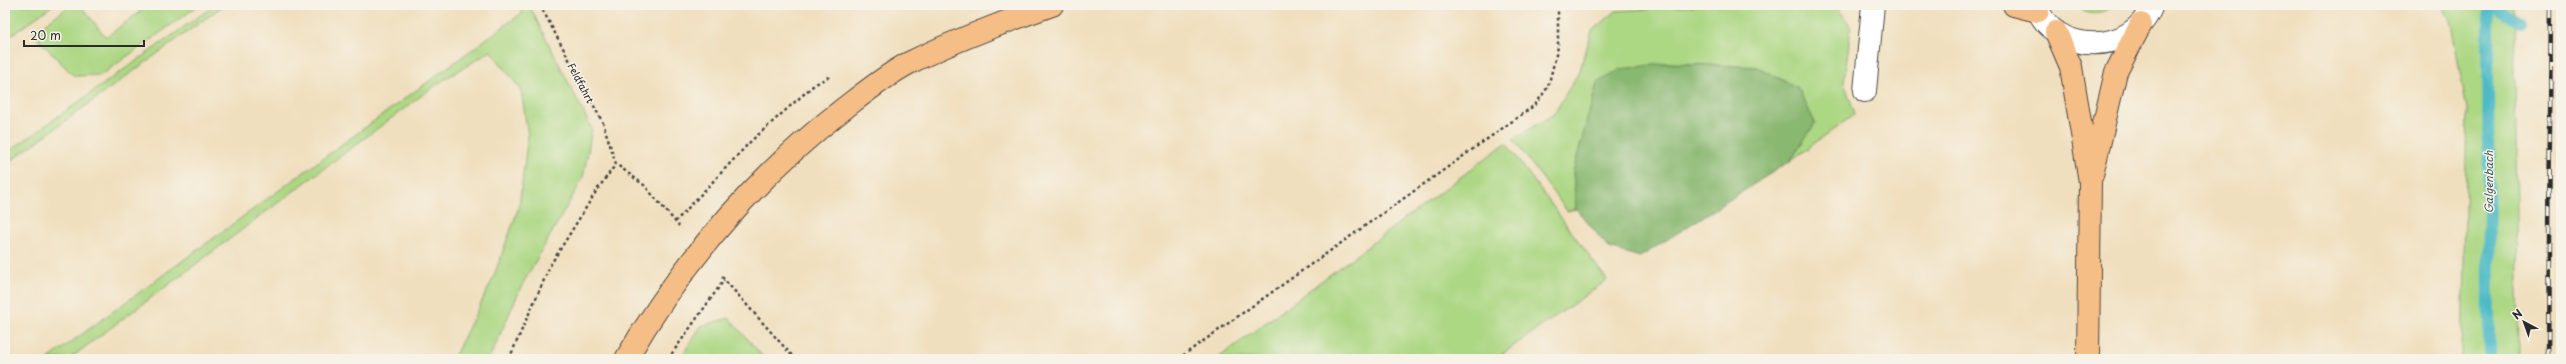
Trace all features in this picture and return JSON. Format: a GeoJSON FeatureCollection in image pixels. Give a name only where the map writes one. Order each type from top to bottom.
{"type":"FeatureCollection","features":[{"type":"Feature","properties":{"kind":"main road"},"geometry":{"type":"LineString","coordinates":[[626,359],[665,297],[700,250],[744,199],[799,144],[856,99],[908,64],[994,26],[1052,5]]}},
{"type":"Feature","properties":{"kind":"main road"},"geometry":{"type":"LineString","coordinates":[[2014,5],[2037,8]]}},
{"type":"Feature","properties":{"kind":"main road"},"geometry":{"type":"LineString","coordinates":[[2090,182],[2116,72],[2141,24]]}},
{"type":"Feature","properties":{"kind":"main road"},"geometry":{"type":"LineString","coordinates":[[2056,32],[2071,67],[2090,182],[2088,359]]}},
{"type":"Feature","properties":{"kind":"street"},"geometry":{"type":"LineString","coordinates":[[1865,91],[1873,5]]}},
{"type":"Feature","properties":{"kind":"street"},"geometry":{"type":"LineString","coordinates":[[2037,8],[2056,32],[2073,41],[2091,44],[2109,43],[2127,36],[2141,24],[2152,5]]}},
{"type":"Feature","properties":{"kind":"path","name":"Feldfahrt"},"geometry":{"type":"LineString","coordinates":[[508,359],[551,264],[597,190],[616,164],[602,123],[540,5]]}},
{"type":"Feature","properties":{"kind":"path"},"geometry":{"type":"LineString","coordinates":[[1178,359],[1535,105],[1548,87],[1558,47],[1558,5]]}},
{"type":"Feature","properties":{"kind":"path"},"geometry":{"type":"LineString","coordinates":[[668,359],[724,280]]}},
{"type":"Feature","properties":{"kind":"green space"},"geometry":{"type":"Polygon","coordinates":[[[5,5],[53,5],[5,40],[5,5]]]}},
{"type":"Feature","properties":{"kind":"green space"},"geometry":{"type":"Polygon","coordinates":[[[71,5],[80,5],[106,37],[149,5],[199,5],[101,75],[74,76],[32,33],[71,5]]]}},
{"type":"Feature","properties":{"kind":"green space"},"geometry":{"type":"Polygon","coordinates":[[[215,5],[224,5],[5,165],[5,154],[215,5]]]}},
{"type":"Feature","properties":{"kind":"green space"},"geometry":{"type":"Polygon","coordinates":[[[518,5],[529,5],[592,129],[583,178],[522,285],[489,359],[453,359],[492,281],[519,207],[528,135],[521,90],[491,51],[437,84],[69,359],[48,359],[522,13],[518,5]]]}},
{"type":"Feature","properties":{"kind":"green space"},"geometry":{"type":"Polygon","coordinates":[[[1706,5],[1811,5],[1838,8],[1851,27],[1844,82],[1855,114],[1790,161],[1815,123],[1798,88],[1757,67],[1669,63],[1573,172],[1576,209],[1567,211],[1513,139],[1554,114],[1580,70],[1592,31],[1616,11],[1706,5]]]}},
{"type":"Feature","properties":{"kind":"green space"},"geometry":{"type":"Polygon","coordinates":[[[2073,5],[2116,5],[2105,11],[2089,12],[2073,5]]]}},
{"type":"Feature","properties":{"kind":"green space"},"geometry":{"type":"Polygon","coordinates":[[[2443,5],[2514,5],[2519,359],[2462,359],[2467,109],[2451,24],[2443,5]]]}},
{"type":"Feature","properties":{"kind":"green space"},"geometry":{"type":"Polygon","coordinates":[[[1669,63],[1757,67],[1798,88],[1815,123],[1790,161],[1640,257],[1609,248],[1576,209],[1573,172],[1597,83],[1621,69],[1669,63]]]}},
{"type":"Feature","properties":{"kind":"green space"},"geometry":{"type":"Polygon","coordinates":[[[1506,143],[1607,280],[1495,359],[1217,359],[1506,143]]]}},
{"type":"Feature","properties":{"kind":"green space"},"geometry":{"type":"Polygon","coordinates":[[[729,318],[765,359],[680,359],[701,326],[729,318]]]}},
{"type":"Feature","properties":{"kind":"waterway","name":"Galgenbach"},"geometry":{"type":"LineString","coordinates":[[2488,5],[2489,359]]}},
{"type":"Feature","properties":{"kind":"waterway"},"geometry":{"type":"LineString","coordinates":[[2491,5],[2520,22]]}},
{"type":"Feature","properties":{"kind":"railway"},"geometry":{"type":"LineString","coordinates":[[2548,359],[2551,5]]}}]}
